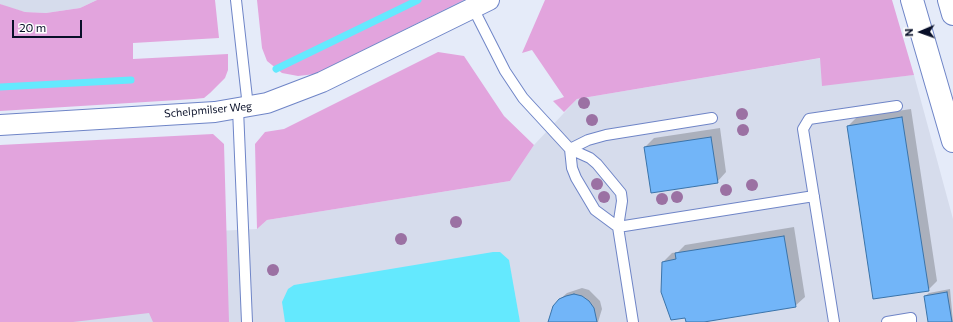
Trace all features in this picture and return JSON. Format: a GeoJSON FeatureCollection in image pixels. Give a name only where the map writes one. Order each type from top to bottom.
{"type":"FeatureCollection","features":[{"type":"Feature","properties":{"kind":"main road"},"geometry":{"type":"LineString","coordinates":[[912,0],[953,141]]}},
{"type":"Feature","properties":{"kind":"main road"},"geometry":{"type":"LineString","coordinates":[[949,0],[953,14]]}},
{"type":"Feature","properties":{"kind":"street","name":"Schelpmilser Weg"},"geometry":{"type":"LineString","coordinates":[[0,124],[243,108],[281,99],[322,82],[481,4]]}},
{"type":"Feature","properties":{"kind":"lane"},"geometry":{"type":"LineString","coordinates":[[236,0],[243,108],[247,322]]}},
{"type":"Feature","properties":{"kind":"lane"},"geometry":{"type":"LineString","coordinates":[[481,4],[499,60],[518,91],[570,149],[590,158],[597,164],[620,193],[622,201],[618,227],[633,322]]}},
{"type":"Feature","properties":{"kind":"lane"},"geometry":{"type":"LineString","coordinates":[[834,322],[803,129],[809,119],[897,106]]}},
{"type":"Feature","properties":{"kind":"lane"},"geometry":{"type":"LineString","coordinates":[[570,149],[588,140],[606,134],[712,118]]}},
{"type":"Feature","properties":{"kind":"lane"},"geometry":{"type":"LineString","coordinates":[[570,149],[572,168],[576,178],[595,210],[618,227],[814,196]]}},
{"type":"Feature","properties":{"kind":"lane"},"geometry":{"type":"LineString","coordinates":[[887,322],[911,318],[911,322]]}},
{"type":"Feature","properties":{"kind":"shaded area"},"geometry":{"type":"Polygon","coordinates":[[[0,0],[97,0],[80,8],[46,13],[25,12],[6,7],[0,4],[0,0]]]}},
{"type":"Feature","properties":{"kind":"shaded area"},"geometry":{"type":"Polygon","coordinates":[[[97,0],[215,0],[219,38],[133,43],[133,59],[228,54],[228,70],[225,78],[204,98],[0,111],[0,4],[25,12],[46,13],[80,8],[97,0]]]}},
{"type":"Feature","properties":{"kind":"shaded area"},"geometry":{"type":"Polygon","coordinates":[[[257,0],[464,0],[315,74],[298,76],[282,73],[267,61],[262,48],[257,0]]]}},
{"type":"Feature","properties":{"kind":"shaded area"},"geometry":{"type":"Polygon","coordinates":[[[545,0],[892,0],[914,75],[822,86],[820,58],[577,99],[564,112],[553,101],[564,97],[532,50],[522,53],[545,0]]]}},
{"type":"Feature","properties":{"kind":"shaded area"},"geometry":{"type":"Polygon","coordinates":[[[438,52],[464,56],[504,116],[534,145],[510,181],[267,220],[257,229],[255,144],[265,132],[284,129],[438,52]]]}},
{"type":"Feature","properties":{"kind":"shaded area"},"geometry":{"type":"Polygon","coordinates":[[[821,58],[823,85],[914,75],[953,219],[953,322],[0,322],[197,232],[257,229],[267,220],[510,181],[534,145],[577,99],[821,58]]]}},
{"type":"Feature","properties":{"kind":"shaded area"},"geometry":{"type":"Polygon","coordinates":[[[213,134],[224,144],[229,322],[153,322],[149,313],[73,322],[0,322],[0,145],[213,134]]]}},
{"type":"Feature","properties":{"kind":"water"},"geometry":{"type":"Polygon","coordinates":[[[500,252],[509,260],[520,322],[285,322],[282,302],[288,289],[294,285],[500,252]]]}},
{"type":"Feature","properties":{"kind":"building"},"geometry":{"type":"Polygon","coordinates":[[[902,117],[929,291],[873,299],[847,126],[902,117]]]}},
{"type":"Feature","properties":{"kind":"building"},"geometry":{"type":"Polygon","coordinates":[[[711,137],[718,183],[651,193],[644,147],[711,137]]]}},
{"type":"Feature","properties":{"kind":"building"},"geometry":{"type":"Polygon","coordinates":[[[784,236],[796,307],[704,322],[686,322],[685,318],[671,320],[661,292],[662,262],[676,259],[675,253],[784,236]]]}},
{"type":"Feature","properties":{"kind":"building"},"geometry":{"type":"Polygon","coordinates":[[[947,292],[952,322],[928,322],[924,296],[947,292]]]}},
{"type":"Feature","properties":{"kind":"building"},"geometry":{"type":"Polygon","coordinates":[[[574,294],[582,296],[589,301],[594,308],[597,322],[548,322],[553,306],[559,299],[574,294]]]}},
{"type":"Feature","properties":{"kind":"waterway"},"geometry":{"type":"LineString","coordinates":[[276,69],[418,0]]}},
{"type":"Feature","properties":{"kind":"waterway"},"geometry":{"type":"LineString","coordinates":[[0,87],[131,80]]}}]}
